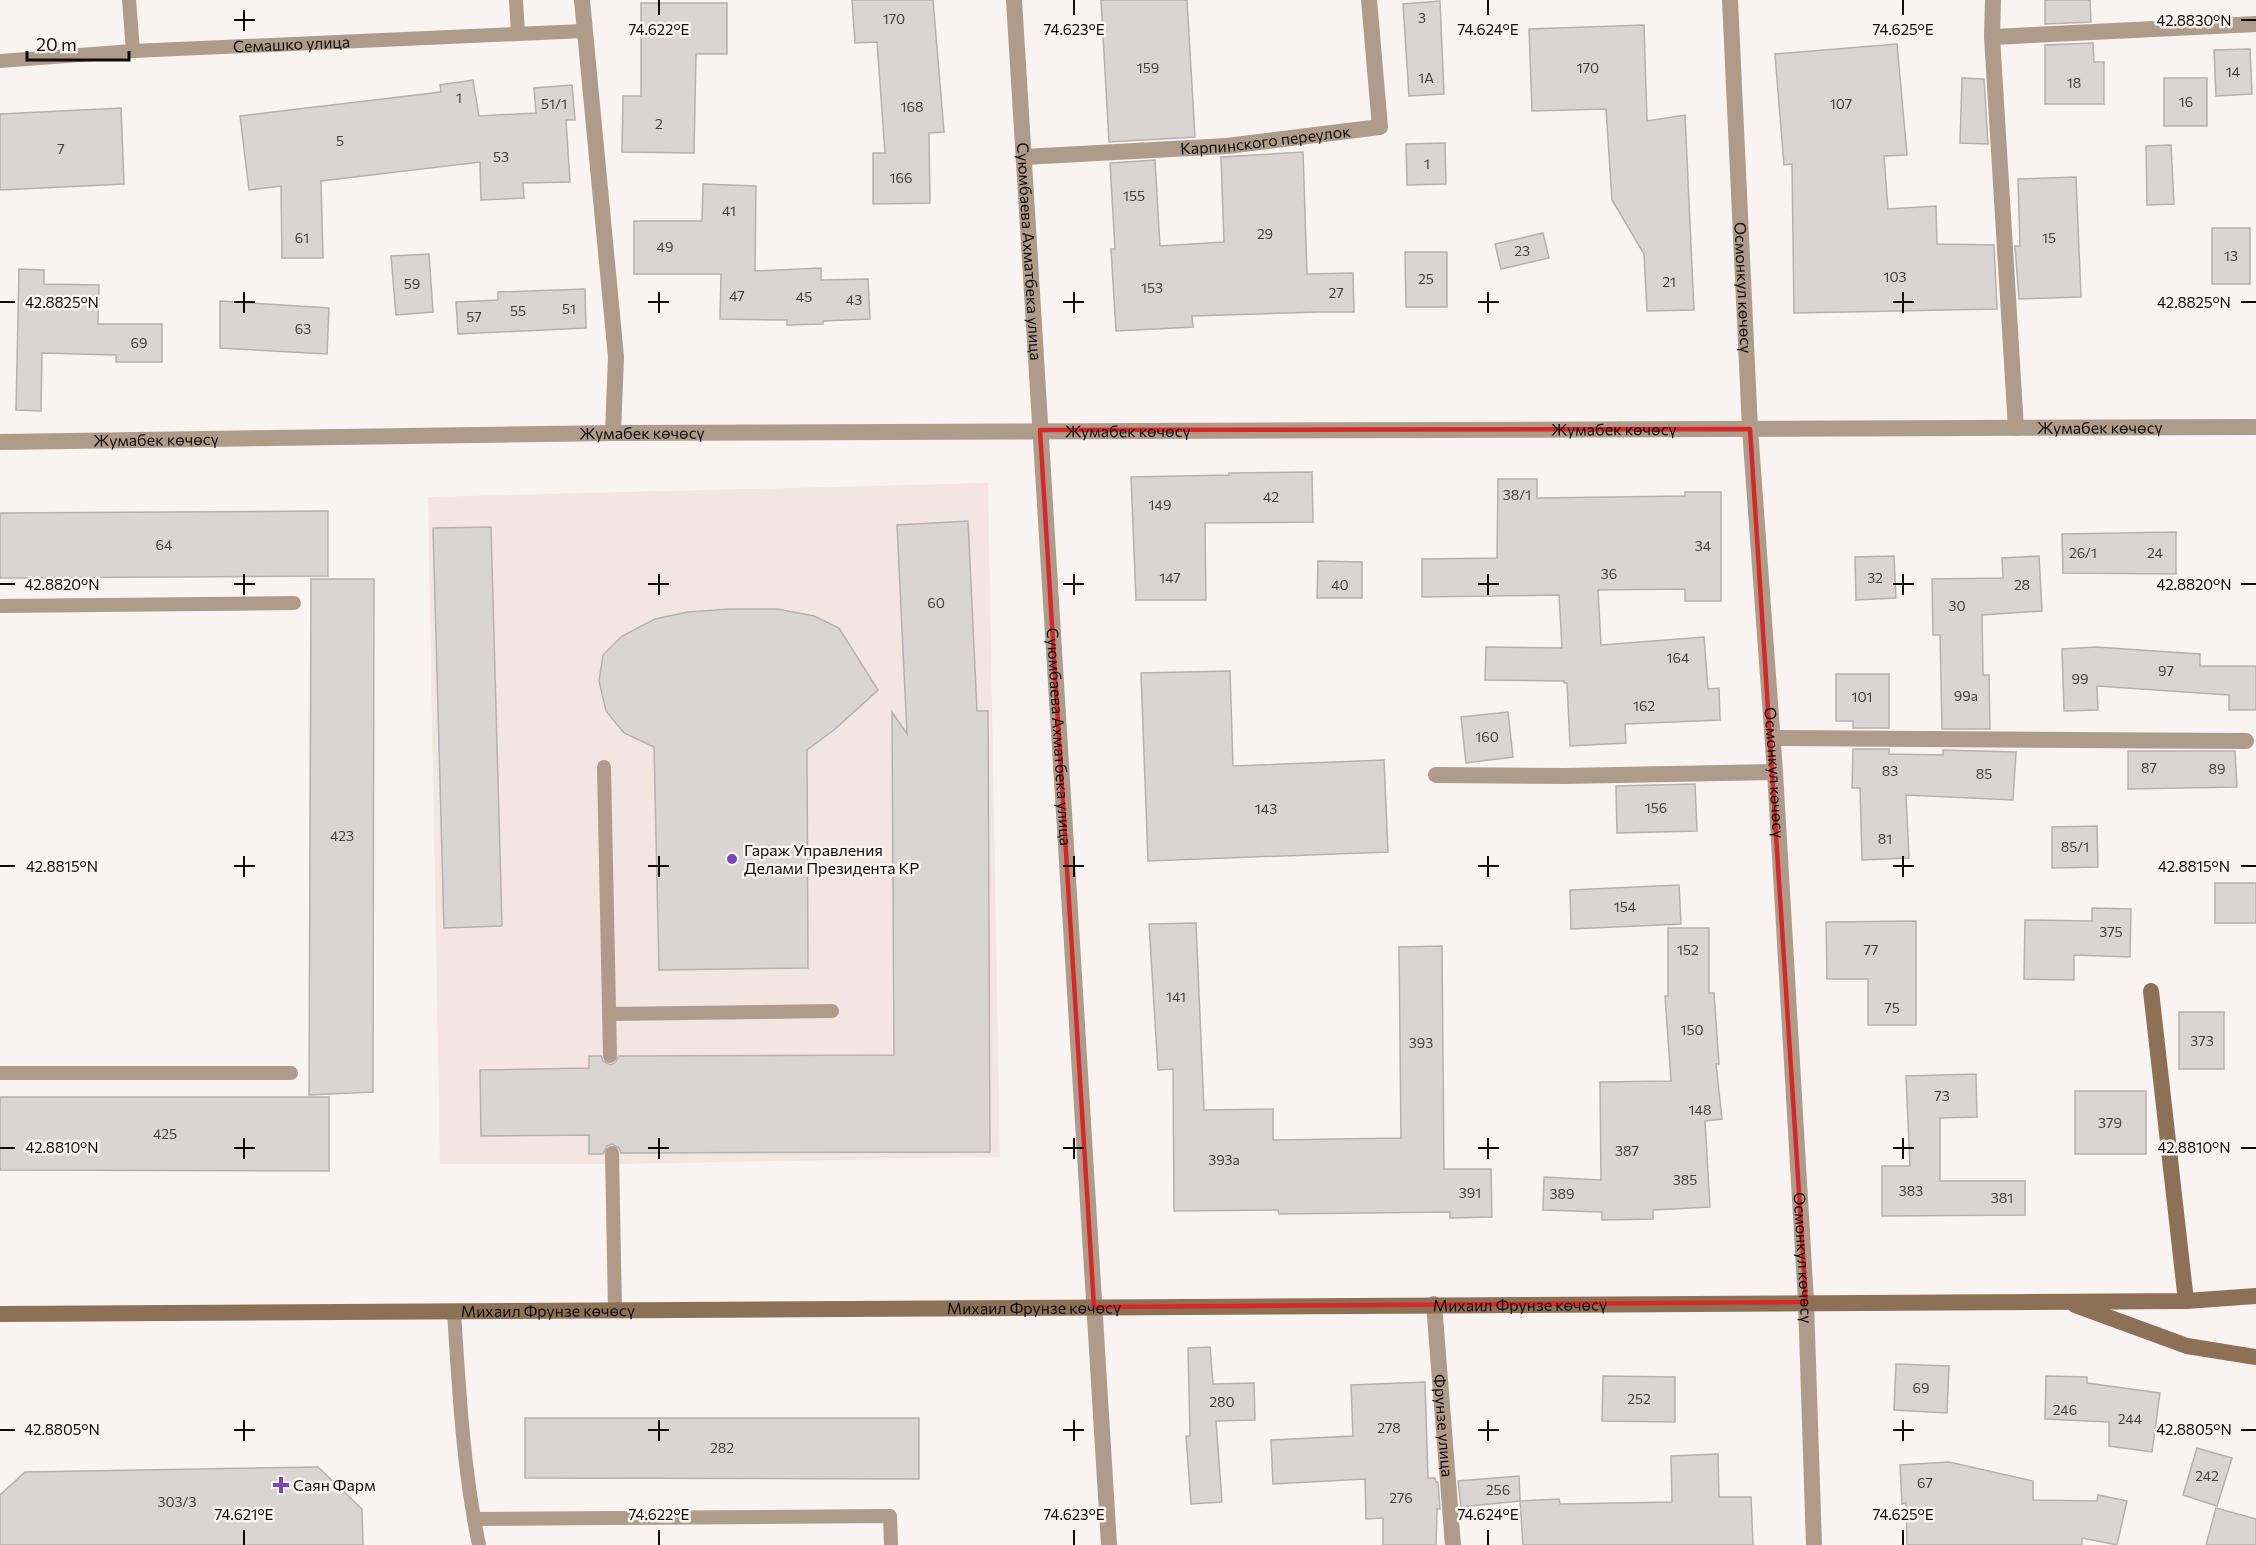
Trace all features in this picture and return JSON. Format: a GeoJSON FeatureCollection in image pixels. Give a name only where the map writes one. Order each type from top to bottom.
{"type":"FeatureCollection","features":[{"type":"Feature","properties":{"kind":"main road"},"geometry":{"type":"LineString","coordinates":[[2151,992],[2186,1300]]}},
{"type":"Feature","properties":{"kind":"main road","name":"Михаил Фрунзе көчөсү"},"geometry":{"type":"LineString","coordinates":[[0,1314],[2066,1302],[2256,1296]]}},
{"type":"Feature","properties":{"kind":"main road","name":"Михаил Фрунзе көчөсү"},"geometry":{"type":"LineString","coordinates":[[2066,1302],[2187,1346],[2256,1358]]}},
{"type":"Feature","properties":{"kind":"street"},"geometry":{"type":"LineString","coordinates":[[582,0],[616,357],[613,433]]}},
{"type":"Feature","properties":{"kind":"street","name":"Суюмбаева Ахматбека улица"},"geometry":{"type":"LineString","coordinates":[[1014,0],[1108,1545]]}},
{"type":"Feature","properties":{"kind":"street","name":"Карпинского переулок"},"geometry":{"type":"LineString","coordinates":[[1024,157],[1227,146],[1380,127],[1369,0]]}},
{"type":"Feature","properties":{"kind":"street","name":"Осмонкул көчөсү"},"geometry":{"type":"LineString","coordinates":[[1730,0],[1750,429],[1773,738],[1806,1302],[1814,1545]]}},
{"type":"Feature","properties":{"kind":"street"},"geometry":{"type":"LineString","coordinates":[[1992,0],[1992,37],[2016,428]]}},
{"type":"Feature","properties":{"kind":"street"},"geometry":{"type":"LineString","coordinates":[[1992,37],[2256,24]]}},
{"type":"Feature","properties":{"kind":"street","name":"Жумабек көчөсү"},"geometry":{"type":"LineString","coordinates":[[0,442],[613,433],[1040,430],[2256,427]]}},
{"type":"Feature","properties":{"kind":"street"},"geometry":{"type":"LineString","coordinates":[[1773,738],[2246,741]]}},
{"type":"Feature","properties":{"kind":"street"},"geometry":{"type":"LineString","coordinates":[[1436,776],[1775,772]]}},
{"type":"Feature","properties":{"kind":"street","name":"Фрунзе улица"},"geometry":{"type":"LineString","coordinates":[[1434,1304],[1453,1545]]}},
{"type":"Feature","properties":{"kind":"lane"},"geometry":{"type":"LineString","coordinates":[[129,0],[133,51]]}},
{"type":"Feature","properties":{"kind":"lane"},"geometry":{"type":"LineString","coordinates":[[516,0],[518,33]]}},
{"type":"Feature","properties":{"kind":"lane","name":"Семашко улица"},"geometry":{"type":"LineString","coordinates":[[0,61],[133,51],[584,30]]}},
{"type":"Feature","properties":{"kind":"lane"},"geometry":{"type":"LineString","coordinates":[[0,606],[294,603]]}},
{"type":"Feature","properties":{"kind":"lane"},"geometry":{"type":"LineString","coordinates":[[604,767],[610,1056]]}},
{"type":"Feature","properties":{"kind":"lane"},"geometry":{"type":"LineString","coordinates":[[610,1014],[832,1011]]}},
{"type":"Feature","properties":{"kind":"lane"},"geometry":{"type":"LineString","coordinates":[[0,1073],[291,1073]]}},
{"type":"Feature","properties":{"kind":"lane"},"geometry":{"type":"LineString","coordinates":[[612,1153],[615,1310]]}},
{"type":"Feature","properties":{"kind":"lane"},"geometry":{"type":"LineString","coordinates":[[454,1312],[459,1386],[479,1545]]}},
{"type":"Feature","properties":{"kind":"lane"},"geometry":{"type":"LineString","coordinates":[[474,1519],[890,1516],[891,1545]]}},
{"type":"Feature","properties":{"kind":"highlighted area"},"geometry":{"type":"Polygon","coordinates":[[[1750,429],[1806,1302],[1094,1307],[1040,430],[1750,429]]]}},
{"type":"Feature","properties":{"kind":"shaded area"},"geometry":{"type":"Polygon","coordinates":[[[988,483],[1000,1157],[617,1164],[440,1164],[428,497],[988,483]]]}},
{"type":"Feature","properties":{"kind":"building"},"geometry":{"type":"Polygon","coordinates":[[[852,0],[933,0],[944,132],[929,133],[930,203],[873,204],[873,153],[885,153],[877,42],[855,43],[852,0]]]}},
{"type":"Feature","properties":{"kind":"building"},"geometry":{"type":"Polygon","coordinates":[[[1101,0],[1187,0],[1195,137],[1109,142],[1101,0]]]}},
{"type":"Feature","properties":{"kind":"building"},"geometry":{"type":"Polygon","coordinates":[[[2045,0],[2090,0],[2091,22],[2045,24],[2045,0]]]}},
{"type":"Feature","properties":{"kind":"building"},"geometry":{"type":"Polygon","coordinates":[[[1440,1],[1444,94],[1409,96],[1403,4],[1440,1]]]}},
{"type":"Feature","properties":{"kind":"building"},"geometry":{"type":"Polygon","coordinates":[[[641,3],[727,3],[727,54],[696,54],[694,153],[622,152],[623,96],[641,96],[641,3]]]}},
{"type":"Feature","properties":{"kind":"building"},"geometry":{"type":"Polygon","coordinates":[[[1644,25],[1647,121],[1685,115],[1694,310],[1647,311],[1644,254],[1612,200],[1606,109],[1532,111],[1529,29],[1644,25]]]}},
{"type":"Feature","properties":{"kind":"building"},"geometry":{"type":"Polygon","coordinates":[[[2093,43],[2094,62],[2104,62],[2104,104],[2045,104],[2045,45],[2093,43]]]}},
{"type":"Feature","properties":{"kind":"building"},"geometry":{"type":"Polygon","coordinates":[[[1897,44],[1907,155],[1884,156],[1888,209],[1936,206],[1937,244],[1994,245],[1997,309],[1794,313],[1792,164],[1784,165],[1775,54],[1897,44]]]}},
{"type":"Feature","properties":{"kind":"building"},"geometry":{"type":"Polygon","coordinates":[[[2250,49],[2252,94],[2216,96],[2214,50],[2250,49]]]}},
{"type":"Feature","properties":{"kind":"building"},"geometry":{"type":"Polygon","coordinates":[[[1962,78],[1984,79],[1988,144],[1960,143],[1962,78]]]}},
{"type":"Feature","properties":{"kind":"building"},"geometry":{"type":"Polygon","coordinates":[[[2164,78],[2207,78],[2207,126],[2164,126],[2164,78]]]}},
{"type":"Feature","properties":{"kind":"building"},"geometry":{"type":"Polygon","coordinates":[[[473,80],[479,116],[536,113],[534,88],[572,85],[575,120],[566,120],[570,182],[523,183],[524,198],[481,200],[480,162],[321,181],[323,258],[282,258],[281,186],[249,190],[240,116],[441,92],[440,85],[473,80]]]}},
{"type":"Feature","properties":{"kind":"building"},"geometry":{"type":"Polygon","coordinates":[[[121,108],[124,184],[0,190],[0,114],[121,108]]]}},
{"type":"Feature","properties":{"kind":"building"},"geometry":{"type":"Polygon","coordinates":[[[1445,143],[1446,184],[1407,185],[1406,144],[1445,143]]]}},
{"type":"Feature","properties":{"kind":"building"},"geometry":{"type":"Polygon","coordinates":[[[2171,145],[2174,204],[2147,205],[2146,146],[2171,145]]]}},
{"type":"Feature","properties":{"kind":"building"},"geometry":{"type":"Polygon","coordinates":[[[1303,152],[1307,274],[1353,273],[1354,312],[1192,316],[1193,327],[1116,331],[1111,249],[1115,249],[1110,163],[1155,160],[1160,246],[1224,242],[1221,157],[1303,152]]]}},
{"type":"Feature","properties":{"kind":"building"},"geometry":{"type":"Polygon","coordinates":[[[2076,177],[2081,297],[2019,299],[2015,246],[2020,246],[2018,179],[2076,177]]]}},
{"type":"Feature","properties":{"kind":"building"},"geometry":{"type":"Polygon","coordinates":[[[703,184],[756,186],[755,271],[821,268],[821,280],[868,279],[870,319],[787,325],[787,320],[720,319],[721,274],[634,274],[634,221],[702,221],[703,184]]]}},
{"type":"Feature","properties":{"kind":"building"},"geometry":{"type":"Polygon","coordinates":[[[2212,228],[2250,228],[2250,284],[2212,284],[2212,228]]]}},
{"type":"Feature","properties":{"kind":"building"},"geometry":{"type":"Polygon","coordinates":[[[1543,233],[1549,258],[1501,269],[1495,244],[1543,233]]]}},
{"type":"Feature","properties":{"kind":"building"},"geometry":{"type":"Polygon","coordinates":[[[1405,252],[1447,252],[1447,307],[1406,307],[1405,252]]]}},
{"type":"Feature","properties":{"kind":"building"},"geometry":{"type":"Polygon","coordinates":[[[429,254],[433,312],[396,315],[391,256],[429,254]]]}},
{"type":"Feature","properties":{"kind":"building"},"geometry":{"type":"Polygon","coordinates":[[[19,269],[44,270],[44,284],[99,285],[98,324],[162,324],[162,362],[116,362],[116,355],[42,353],[41,411],[16,410],[19,269]]]}},
{"type":"Feature","properties":{"kind":"building"},"geometry":{"type":"Polygon","coordinates":[[[585,289],[586,328],[458,334],[456,302],[498,300],[498,292],[585,289]]]}},
{"type":"Feature","properties":{"kind":"building"},"geometry":{"type":"Polygon","coordinates":[[[220,301],[329,308],[327,354],[220,348],[220,301]]]}},
{"type":"Feature","properties":{"kind":"building"},"geometry":{"type":"Polygon","coordinates":[[[1312,472],[1313,522],[1205,523],[1206,600],[1136,600],[1131,477],[1312,472]]]}},
{"type":"Feature","properties":{"kind":"building"},"geometry":{"type":"Polygon","coordinates":[[[1498,479],[1537,479],[1537,498],[1685,496],[1685,492],[1721,492],[1721,601],[1685,601],[1685,589],[1598,590],[1601,645],[1704,637],[1708,689],[1719,688],[1720,720],[1625,724],[1626,743],[1570,746],[1567,683],[1564,681],[1485,680],[1486,647],[1562,648],[1559,595],[1422,597],[1422,559],[1497,558],[1498,479]]]}},
{"type":"Feature","properties":{"kind":"building"},"geometry":{"type":"Polygon","coordinates":[[[328,511],[328,576],[0,578],[0,513],[328,511]]]}},
{"type":"Feature","properties":{"kind":"building"},"geometry":{"type":"Polygon","coordinates":[[[968,521],[977,711],[988,711],[990,1152],[621,1153],[619,1148],[612,1144],[607,1146],[603,1154],[589,1154],[589,1135],[481,1136],[480,1070],[589,1068],[589,1056],[601,1056],[603,1061],[610,1065],[615,1063],[619,1056],[894,1055],[892,712],[907,734],[897,525],[968,521]]]}},
{"type":"Feature","properties":{"kind":"building"},"geometry":{"type":"Polygon","coordinates":[[[491,527],[502,926],[444,928],[433,528],[491,527]]]}},
{"type":"Feature","properties":{"kind":"building"},"geometry":{"type":"Polygon","coordinates":[[[2176,532],[2176,574],[2063,573],[2062,534],[2176,532]]]}},
{"type":"Feature","properties":{"kind":"building"},"geometry":{"type":"Polygon","coordinates":[[[1894,556],[1896,598],[1856,600],[1855,557],[1894,556]]]}},
{"type":"Feature","properties":{"kind":"building"},"geometry":{"type":"Polygon","coordinates":[[[2039,556],[2042,611],[1982,615],[1983,675],[1989,675],[1990,729],[1942,729],[1940,635],[1933,635],[1932,579],[2003,578],[2002,558],[2039,556]]]}},
{"type":"Feature","properties":{"kind":"building"},"geometry":{"type":"Polygon","coordinates":[[[1318,561],[1362,562],[1362,598],[1317,598],[1318,561]]]}},
{"type":"Feature","properties":{"kind":"building"},"geometry":{"type":"Polygon","coordinates":[[[311,579],[374,579],[373,1092],[309,1095],[311,579]]]}},
{"type":"Feature","properties":{"kind":"building","name":"Гараж Управления Делами Президента КР"},"geometry":{"type":"Polygon","coordinates":[[[777,609],[814,616],[839,628],[878,690],[834,730],[807,750],[808,968],[659,970],[654,747],[624,733],[606,711],[599,681],[603,655],[622,636],[655,619],[688,612],[777,609]]]}},
{"type":"Feature","properties":{"kind":"building"},"geometry":{"type":"Polygon","coordinates":[[[2096,647],[2200,654],[2200,666],[2256,666],[2256,710],[2229,710],[2229,695],[2097,686],[2098,710],[2064,711],[2062,649],[2096,647]]]}},
{"type":"Feature","properties":{"kind":"building"},"geometry":{"type":"Polygon","coordinates":[[[1230,671],[1233,766],[1384,760],[1388,852],[1148,861],[1141,673],[1230,671]]]}},
{"type":"Feature","properties":{"kind":"building"},"geometry":{"type":"Polygon","coordinates":[[[1836,674],[1889,674],[1889,728],[1853,728],[1853,721],[1836,721],[1836,674]]]}},
{"type":"Feature","properties":{"kind":"building"},"geometry":{"type":"Polygon","coordinates":[[[1508,712],[1513,757],[1466,763],[1461,717],[1508,712]]]}},
{"type":"Feature","properties":{"kind":"building"},"geometry":{"type":"Polygon","coordinates":[[[1853,749],[1889,749],[1889,754],[1943,755],[1943,750],[2016,752],[2013,800],[1906,795],[1909,858],[1862,860],[1860,788],[1852,788],[1853,749]]]}},
{"type":"Feature","properties":{"kind":"building"},"geometry":{"type":"Polygon","coordinates":[[[2128,751],[2235,751],[2237,787],[2128,789],[2128,751]]]}},
{"type":"Feature","properties":{"kind":"building"},"geometry":{"type":"Polygon","coordinates":[[[1695,784],[1697,831],[1617,833],[1616,786],[1695,784]]]}},
{"type":"Feature","properties":{"kind":"building"},"geometry":{"type":"Polygon","coordinates":[[[2097,826],[2098,867],[2052,868],[2052,827],[2097,826]]]}},
{"type":"Feature","properties":{"kind":"building"},"geometry":{"type":"Polygon","coordinates":[[[2215,883],[2256,883],[2256,923],[2215,923],[2215,883]]]}},
{"type":"Feature","properties":{"kind":"building"},"geometry":{"type":"Polygon","coordinates":[[[1679,885],[1681,924],[1571,929],[1570,890],[1679,885]]]}},
{"type":"Feature","properties":{"kind":"building"},"geometry":{"type":"Polygon","coordinates":[[[2092,908],[2131,909],[2130,957],[2074,955],[2074,980],[2024,979],[2025,920],[2092,921],[2092,908]]]}},
{"type":"Feature","properties":{"kind":"building"},"geometry":{"type":"Polygon","coordinates":[[[1916,921],[1916,1025],[1868,1025],[1868,979],[1827,979],[1826,922],[1916,921]]]}},
{"type":"Feature","properties":{"kind":"building"},"geometry":{"type":"Polygon","coordinates":[[[1196,923],[1204,1110],[1273,1109],[1273,1140],[1401,1138],[1399,947],[1442,946],[1444,1169],[1491,1169],[1492,1217],[1450,1218],[1450,1212],[1279,1214],[1278,1210],[1174,1211],[1173,1069],[1158,1070],[1149,924],[1196,923]]]}},
{"type":"Feature","properties":{"kind":"building"},"geometry":{"type":"Polygon","coordinates":[[[1668,928],[1709,928],[1709,993],[1714,993],[1719,1064],[1716,1064],[1722,1119],[1705,1121],[1710,1207],[1653,1210],[1653,1219],[1602,1220],[1602,1212],[1543,1210],[1544,1177],[1601,1180],[1600,1082],[1671,1081],[1665,996],[1668,996],[1668,928]]]}},
{"type":"Feature","properties":{"kind":"building"},"geometry":{"type":"Polygon","coordinates":[[[2179,1012],[2224,1012],[2224,1069],[2179,1069],[2179,1012]]]}},
{"type":"Feature","properties":{"kind":"building"},"geometry":{"type":"Polygon","coordinates":[[[1976,1074],[1977,1117],[1940,1118],[1940,1181],[2025,1181],[2025,1215],[1882,1216],[1882,1166],[1910,1166],[1906,1076],[1976,1074]]]}},
{"type":"Feature","properties":{"kind":"building"},"geometry":{"type":"Polygon","coordinates":[[[2075,1091],[2146,1091],[2146,1154],[2075,1154],[2075,1091]]]}},
{"type":"Feature","properties":{"kind":"building"},"geometry":{"type":"Polygon","coordinates":[[[0,1097],[329,1097],[329,1171],[0,1170],[0,1097]]]}},
{"type":"Feature","properties":{"kind":"building"},"geometry":{"type":"Polygon","coordinates":[[[1210,1347],[1213,1384],[1254,1383],[1255,1420],[1216,1421],[1222,1502],[1191,1504],[1186,1436],[1190,1436],[1188,1348],[1210,1347]]]}},
{"type":"Feature","properties":{"kind":"building"},"geometry":{"type":"Polygon","coordinates":[[[1896,1364],[1949,1366],[1947,1413],[1894,1410],[1896,1364]]]}},
{"type":"Feature","properties":{"kind":"building"},"geometry":{"type":"Polygon","coordinates":[[[1603,1376],[1675,1377],[1675,1422],[1602,1421],[1603,1376]]]}},
{"type":"Feature","properties":{"kind":"building"},"geometry":{"type":"Polygon","coordinates":[[[2046,1376],[2087,1377],[2087,1383],[2160,1393],[2152,1452],[2109,1446],[2109,1422],[2045,1419],[2046,1376]]]}},
{"type":"Feature","properties":{"kind":"building"},"geometry":{"type":"Polygon","coordinates":[[[1425,1382],[1428,1478],[1435,1478],[1438,1482],[1440,1509],[1437,1509],[1436,1545],[1383,1545],[1383,1518],[1366,1519],[1365,1479],[1273,1484],[1271,1440],[1353,1436],[1351,1385],[1425,1382]]]}},
{"type":"Feature","properties":{"kind":"building"},"geometry":{"type":"Polygon","coordinates":[[[525,1418],[919,1418],[919,1479],[525,1478],[525,1418]]]}},
{"type":"Feature","properties":{"kind":"building"},"geometry":{"type":"Polygon","coordinates":[[[2197,1448],[2232,1458],[2217,1506],[2183,1495],[2197,1448]]]}},
{"type":"Feature","properties":{"kind":"building"},"geometry":{"type":"Polygon","coordinates":[[[1718,1454],[1719,1497],[1751,1497],[1753,1545],[1523,1545],[1520,1501],[1559,1499],[1560,1504],[1672,1502],[1671,1456],[1718,1454]]]}},
{"type":"Feature","properties":{"kind":"building"},"geometry":{"type":"Polygon","coordinates":[[[1949,1462],[2033,1481],[2033,1500],[2097,1501],[2098,1495],[2127,1501],[2117,1545],[2082,1538],[2082,1545],[1907,1545],[1906,1503],[1902,1504],[1900,1465],[1949,1462]]]}},
{"type":"Feature","properties":{"kind":"building"},"geometry":{"type":"Polygon","coordinates":[[[318,1467],[362,1509],[363,1545],[0,1545],[0,1495],[25,1472],[318,1467]]]}},
{"type":"Feature","properties":{"kind":"building"},"geometry":{"type":"Polygon","coordinates":[[[1519,1476],[1520,1501],[1461,1507],[1458,1481],[1519,1476]]]}},
{"type":"Feature","properties":{"kind":"building"},"geometry":{"type":"Polygon","coordinates":[[[2216,1508],[2256,1519],[2256,1545],[2206,1545],[2216,1508]]]}},
{"type":"Feature","properties":{"kind":"place","name":"Гараж Управления Делами Президента КР"},"geometry":{"type":"Point","coordinates":[732,859]}},
{"type":"Feature","properties":{"kind":"place","name":"Саян Фарм"},"geometry":{"type":"Point","coordinates":[281,1485]}}]}
